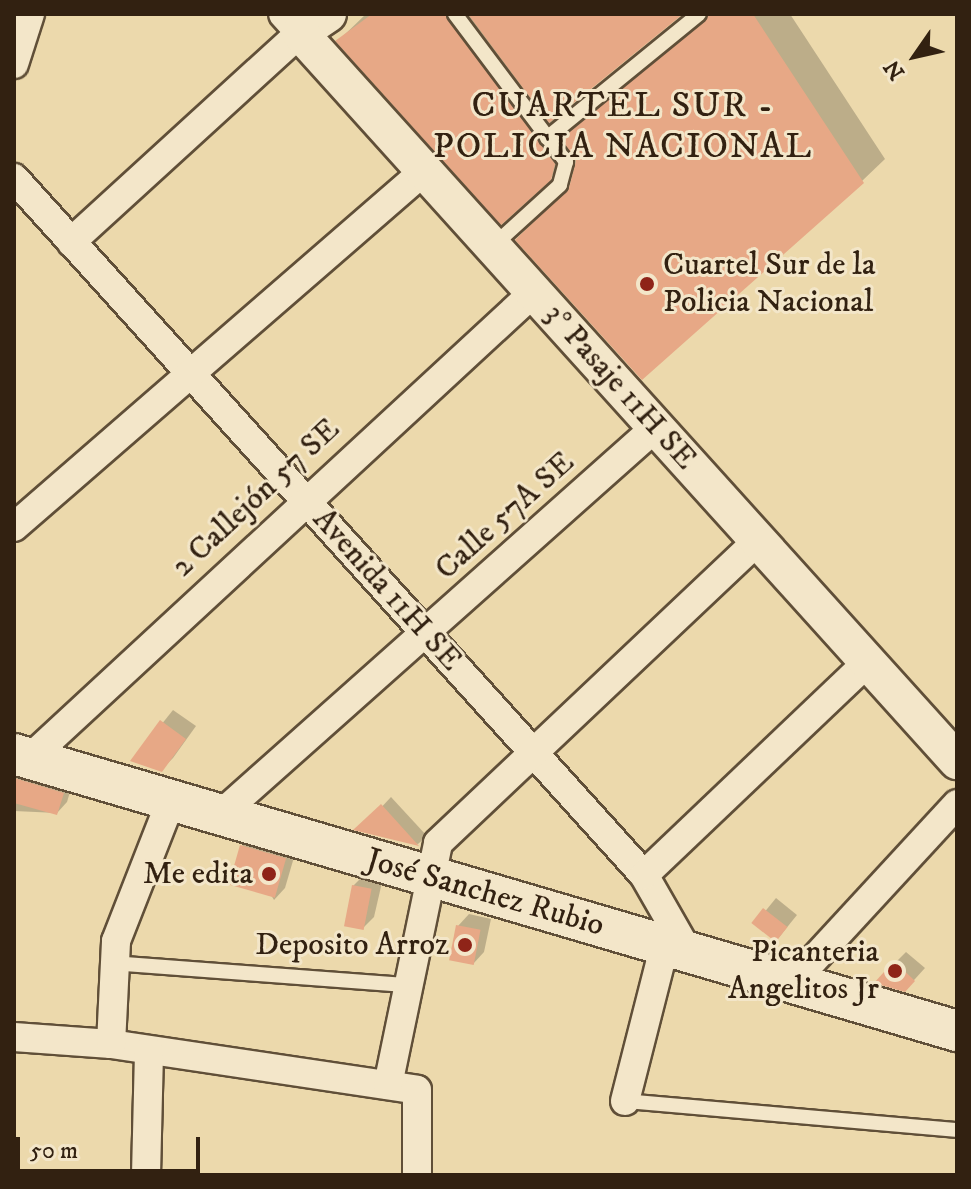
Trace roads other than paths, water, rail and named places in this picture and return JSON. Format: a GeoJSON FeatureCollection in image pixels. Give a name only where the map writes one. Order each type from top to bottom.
{"type":"FeatureCollection","features":[{"type":"Feature","properties":{"kind":"main road","name":"José Sanchez Rubio"},"geometry":{"type":"LineString","coordinates":[[22,757],[430,879],[956,1029]]}},
{"type":"Feature","properties":{"kind":"street"},"geometry":{"type":"LineString","coordinates":[[16,49],[30,14]]}},
{"type":"Feature","properties":{"kind":"street"},"geometry":{"type":"LineString","coordinates":[[71,242],[304,20]]}},
{"type":"Feature","properties":{"kind":"street","name":"3° Pasaje 11H SE"},"geometry":{"type":"LineString","coordinates":[[304,20],[424,171],[957,761]]}},
{"type":"Feature","properties":{"kind":"street"},"geometry":{"type":"LineString","coordinates":[[14,527],[189,371],[424,171]]}},
{"type":"Feature","properties":{"kind":"street","name":"Avenida 11H SE"},"geometry":{"type":"LineString","coordinates":[[14,178],[644,875],[676,947]]}},
{"type":"Feature","properties":{"kind":"street","name":"2 Callejón 57 SE"},"geometry":{"type":"LineString","coordinates":[[22,757],[534,292]]}},
{"type":"Feature","properties":{"kind":"street","name":"Calle 57A SE"},"geometry":{"type":"LineString","coordinates":[[220,815],[656,427]]}},
{"type":"Feature","properties":{"kind":"street"},"geometry":{"type":"LineString","coordinates":[[388,1085],[438,843],[758,540]]}},
{"type":"Feature","properties":{"kind":"street"},"geometry":{"type":"LineString","coordinates":[[644,875],[868,662]]}},
{"type":"Feature","properties":{"kind":"street"},"geometry":{"type":"LineString","coordinates":[[111,1044],[112,962],[171,801]]}},
{"type":"Feature","properties":{"kind":"street"},"geometry":{"type":"LineString","coordinates":[[793,982],[957,804]]}},
{"type":"Feature","properties":{"kind":"street"},"geometry":{"type":"LineString","coordinates":[[625,1101],[676,947]]}},
{"type":"Feature","properties":{"kind":"street"},"geometry":{"type":"LineString","coordinates":[[14,1037],[111,1044],[417,1090],[417,1175]]}},
{"type":"Feature","properties":{"kind":"street"},"geometry":{"type":"LineString","coordinates":[[146,1175],[149,1051]]}},
{"type":"Feature","properties":{"kind":"lane"},"geometry":{"type":"LineString","coordinates":[[455,14],[547,138],[566,174],[493,246]]}},
{"type":"Feature","properties":{"kind":"lane"},"geometry":{"type":"LineString","coordinates":[[547,138],[699,14]]}},
{"type":"Feature","properties":{"kind":"lane"},"geometry":{"type":"LineString","coordinates":[[112,962],[408,985]]}},
{"type":"Feature","properties":{"kind":"lane"},"geometry":{"type":"LineString","coordinates":[[625,1101],[957,1130]]}},
{"type":"Feature","properties":{"kind":"place","name":"Cuartel Sur de la Policia Nacional"},"geometry":{"type":"Point","coordinates":[647,284]}},
{"type":"Feature","properties":{"kind":"place","name":"Me edita"},"geometry":{"type":"Point","coordinates":[269,874]}},
{"type":"Feature","properties":{"kind":"place","name":"Deposito Arroz"},"geometry":{"type":"Point","coordinates":[465,945]}},
{"type":"Feature","properties":{"kind":"place","name":"Picanteria Angelitos Jr"},"geometry":{"type":"Point","coordinates":[895,971]}},
{"type":"Feature","properties":{"kind":"district","name":"CUARTEL SUR - POLICIA NACIONAL"},"geometry":{"type":"Point","coordinates":[623,126]}}]}
